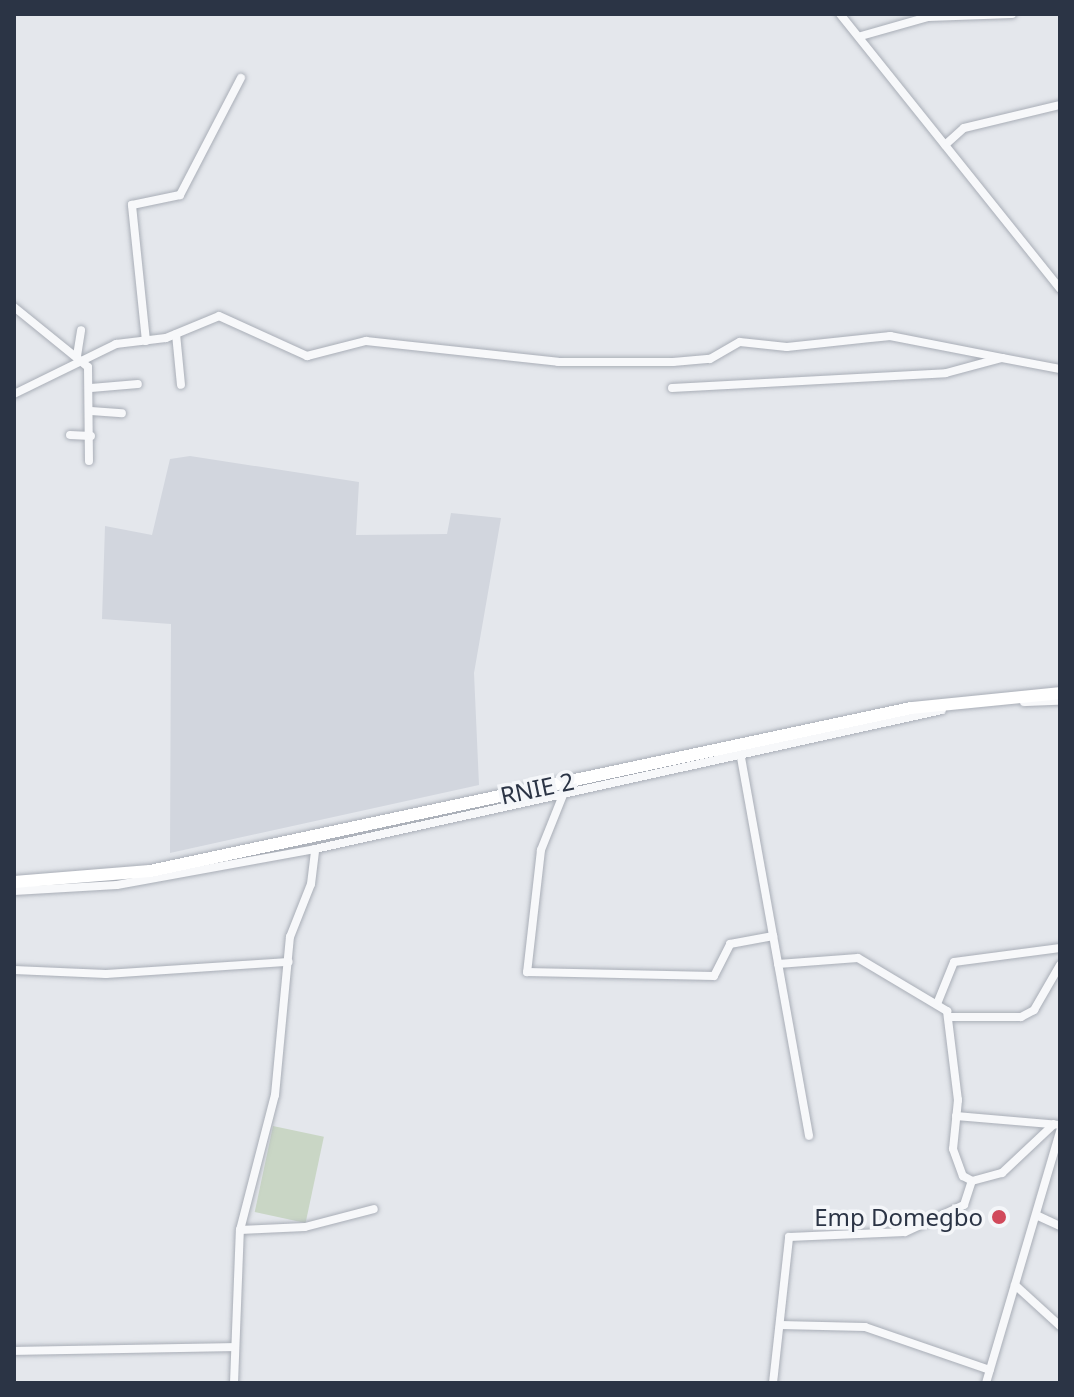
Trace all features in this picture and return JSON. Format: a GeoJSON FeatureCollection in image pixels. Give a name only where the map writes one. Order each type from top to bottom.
{"type":"FeatureCollection","features":[{"type":"Feature","properties":{"kind":"highway","name":"RNIE 2"},"geometry":{"type":"LineString","coordinates":[[14,882],[150,871],[566,788],[942,702],[1060,693]]}},
{"type":"Feature","properties":{"kind":"street"},"geometry":{"type":"LineString","coordinates":[[840,14],[861,36],[1060,289]]}},
{"type":"Feature","properties":{"kind":"street"},"geometry":{"type":"LineString","coordinates":[[861,36],[936,16],[1012,14]]}},
{"type":"Feature","properties":{"kind":"street"},"geometry":{"type":"LineString","coordinates":[[146,341],[132,205],[180,195],[241,78]]}},
{"type":"Feature","properties":{"kind":"street"},"geometry":{"type":"LineString","coordinates":[[945,145],[964,128],[1060,105]]}},
{"type":"Feature","properties":{"kind":"street"},"geometry":{"type":"LineString","coordinates":[[14,307],[79,358]]}},
{"type":"Feature","properties":{"kind":"street"},"geometry":{"type":"LineString","coordinates":[[14,394],[79,358],[176,334],[219,316],[307,356],[366,341],[558,362],[673,362],[710,359],[740,342],[787,347],[890,336],[1060,369]]}},
{"type":"Feature","properties":{"kind":"street"},"geometry":{"type":"LineString","coordinates":[[81,330],[79,358],[91,388],[89,461]]}},
{"type":"Feature","properties":{"kind":"street"},"geometry":{"type":"LineString","coordinates":[[176,334],[181,385]]}},
{"type":"Feature","properties":{"kind":"street"},"geometry":{"type":"LineString","coordinates":[[672,388],[946,373],[1002,358]]}},
{"type":"Feature","properties":{"kind":"street"},"geometry":{"type":"LineString","coordinates":[[91,388],[138,384]]}},
{"type":"Feature","properties":{"kind":"street"},"geometry":{"type":"LineString","coordinates":[[91,411],[122,413]]}},
{"type":"Feature","properties":{"kind":"street"},"geometry":{"type":"LineString","coordinates":[[70,435],[91,436]]}},
{"type":"Feature","properties":{"kind":"street"},"geometry":{"type":"LineString","coordinates":[[809,1136],[740,749],[942,710],[1060,701]]}},
{"type":"Feature","properties":{"kind":"street"},"geometry":{"type":"LineString","coordinates":[[566,788],[541,850],[527,972],[714,976],[730,944],[773,936]]}},
{"type":"Feature","properties":{"kind":"street"},"geometry":{"type":"LineString","coordinates":[[14,891],[117,885],[315,849],[566,788]]}},
{"type":"Feature","properties":{"kind":"street"},"geometry":{"type":"LineString","coordinates":[[234,1383],[240,1230],[275,1095],[289,962],[315,849]]}},
{"type":"Feature","properties":{"kind":"street"},"geometry":{"type":"LineString","coordinates":[[937,1004],[954,962],[1060,948]]}},
{"type":"Feature","properties":{"kind":"street"},"geometry":{"type":"LineString","coordinates":[[778,964],[858,958],[937,1004],[951,1017],[1021,1017],[1034,1010],[1060,965]]}},
{"type":"Feature","properties":{"kind":"street"},"geometry":{"type":"LineString","coordinates":[[14,970],[122,974],[289,962]]}},
{"type":"Feature","properties":{"kind":"street"},"geometry":{"type":"LineString","coordinates":[[951,1017],[958,1170],[972,1181]]}},
{"type":"Feature","properties":{"kind":"street"},"geometry":{"type":"LineString","coordinates":[[956,1116],[1058,1126]]}},
{"type":"Feature","properties":{"kind":"street"},"geometry":{"type":"LineString","coordinates":[[986,1383],[1050,1166],[1058,1126]]}},
{"type":"Feature","properties":{"kind":"street"},"geometry":{"type":"LineString","coordinates":[[972,1181],[1002,1173],[1058,1126]]}},
{"type":"Feature","properties":{"kind":"street"},"geometry":{"type":"LineString","coordinates":[[1050,1166],[1060,1172]]}},
{"type":"Feature","properties":{"kind":"street"},"geometry":{"type":"LineString","coordinates":[[773,1383],[789,1237],[905,1232],[964,1205],[972,1181]]}},
{"type":"Feature","properties":{"kind":"street"},"geometry":{"type":"LineString","coordinates":[[240,1230],[305,1227],[374,1209]]}},
{"type":"Feature","properties":{"kind":"street"},"geometry":{"type":"LineString","coordinates":[[1036,1215],[1060,1226]]}},
{"type":"Feature","properties":{"kind":"street"},"geometry":{"type":"LineString","coordinates":[[1015,1285],[1060,1326]]}},
{"type":"Feature","properties":{"kind":"street"},"geometry":{"type":"LineString","coordinates":[[780,1325],[865,1327],[990,1370]]}},
{"type":"Feature","properties":{"kind":"street"},"geometry":{"type":"LineString","coordinates":[[14,1351],[234,1347]]}},
{"type":"Feature","properties":{"kind":"shaded area"},"geometry":{"type":"Polygon","coordinates":[[[190,456],[359,482],[356,535],[447,534],[451,513],[501,518],[474,673],[479,785],[170,853],[171,624],[102,619],[105,526],[152,535],[170,459],[190,456]]]}},
{"type":"Feature","properties":{"kind":"green space"},"geometry":{"type":"Polygon","coordinates":[[[273,1126],[324,1137],[306,1223],[255,1212],[273,1126]]]}},
{"type":"Feature","properties":{"kind":"place","name":"Emp Domegbo"},"geometry":{"type":"Point","coordinates":[999,1217]}}]}
